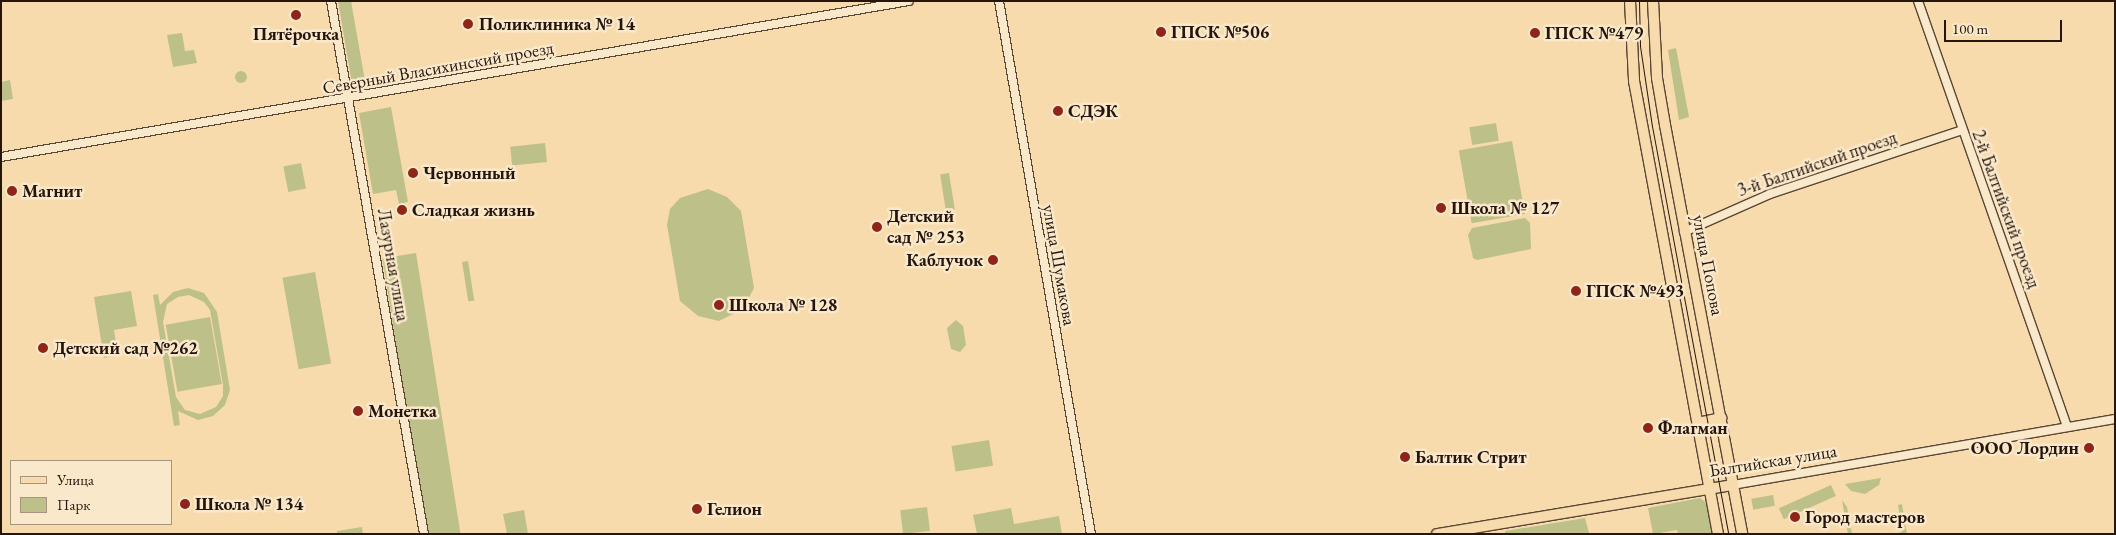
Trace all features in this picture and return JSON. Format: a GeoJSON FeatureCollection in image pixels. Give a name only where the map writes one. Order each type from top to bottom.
{"type":"FeatureCollection","features":[{"type":"Feature","properties":{"kind":"main road"},"geometry":{"type":"LineString","coordinates":[[1630,1],[1634,81],[1718,534]]}},
{"type":"Feature","properties":{"kind":"main road","name":"улица Попова"},"geometry":{"type":"LineString","coordinates":[[1653,1],[1657,78],[1684,232],[1742,534]]}},
{"type":"Feature","properties":{"kind":"main road"},"geometry":{"type":"LineString","coordinates":[[1698,423],[1721,418]]}},
{"type":"Feature","properties":{"kind":"main road","name":"Балтийская улица"},"geometry":{"type":"LineString","coordinates":[[1437,534],[1733,485]]}},
{"type":"Feature","properties":{"kind":"street","name":"Лазурная улица"},"geometry":{"type":"LineString","coordinates":[[331,1],[424,534]]}},
{"type":"Feature","properties":{"kind":"street","name":"Северный Власихинский проезд"},"geometry":{"type":"LineString","coordinates":[[1,157],[909,1]]}},
{"type":"Feature","properties":{"kind":"street","name":"улица Шумакова"},"geometry":{"type":"LineString","coordinates":[[999,1],[1092,534]]}},
{"type":"Feature","properties":{"kind":"street","name":"2-й Балтийский проезд"},"geometry":{"type":"LineString","coordinates":[[1918,1],[2067,427]]}},
{"type":"Feature","properties":{"kind":"street","name":"3-й Балтийский проезд"},"geometry":{"type":"LineString","coordinates":[[1684,232],[1770,194],[1962,130]]}},
{"type":"Feature","properties":{"kind":"street","name":"Балтийская улица"},"geometry":{"type":"LineString","coordinates":[[1733,485],[2115,419]]}},
{"type":"Feature","properties":{"kind":"green space"},"geometry":{"type":"Polygon","coordinates":[[[338,1],[351,1],[365,81],[354,83],[351,78],[338,1]]]}},
{"type":"Feature","properties":{"kind":"green space"},"geometry":{"type":"Polygon","coordinates":[[[182,33],[185,51],[194,50],[197,63],[173,67],[167,35],[182,33]]]}},
{"type":"Feature","properties":{"kind":"green space"},"geometry":{"type":"Polygon","coordinates":[[[1676,48],[1689,117],[1679,120],[1668,50],[1676,48]]]}},
{"type":"Feature","properties":{"kind":"green space"},"geometry":{"type":"Polygon","coordinates":[[[241,71],[247,77],[241,83],[235,77],[241,71]]]}},
{"type":"Feature","properties":{"kind":"green space"},"geometry":{"type":"Polygon","coordinates":[[[10,80],[13,99],[1,101],[1,82],[10,80]]]}},
{"type":"Feature","properties":{"kind":"green space"},"geometry":{"type":"Polygon","coordinates":[[[391,107],[408,202],[399,204],[396,190],[373,194],[359,113],[391,107]]]}},
{"type":"Feature","properties":{"kind":"green space"},"geometry":{"type":"Polygon","coordinates":[[[1496,123],[1499,141],[1472,145],[1469,127],[1496,123]]]}},
{"type":"Feature","properties":{"kind":"green space"},"geometry":{"type":"Polygon","coordinates":[[[1512,141],[1525,214],[1472,223],[1459,150],[1512,141]]]}},
{"type":"Feature","properties":{"kind":"green space"},"geometry":{"type":"Polygon","coordinates":[[[545,143],[547,162],[512,166],[510,147],[545,143]]]}},
{"type":"Feature","properties":{"kind":"green space"},"geometry":{"type":"Polygon","coordinates":[[[301,163],[306,189],[288,192],[283,166],[301,163]]]}},
{"type":"Feature","properties":{"kind":"green space"},"geometry":{"type":"Polygon","coordinates":[[[949,173],[955,210],[946,211],[940,174],[949,173]]]}},
{"type":"Feature","properties":{"kind":"green space"},"geometry":{"type":"Polygon","coordinates":[[[708,189],[727,197],[741,211],[754,288],[743,309],[719,321],[698,316],[680,301],[667,225],[670,209],[680,198],[708,189]]]}},
{"type":"Feature","properties":{"kind":"green space"},"geometry":{"type":"Polygon","coordinates":[[[1525,218],[1530,223],[1531,249],[1477,260],[1473,258],[1468,235],[1472,228],[1525,218]]]}},
{"type":"Feature","properties":{"kind":"green space"},"geometry":{"type":"Polygon","coordinates":[[[416,253],[461,534],[426,534],[382,258],[416,253]]]}},
{"type":"Feature","properties":{"kind":"green space"},"geometry":{"type":"Polygon","coordinates":[[[468,261],[474,301],[468,301],[462,262],[468,261]]]}},
{"type":"Feature","properties":{"kind":"green space"},"geometry":{"type":"Polygon","coordinates":[[[315,272],[331,364],[299,369],[283,278],[315,272]]]}},
{"type":"Feature","properties":{"kind":"green space"},"geometry":{"type":"Polygon","coordinates":[[[188,288],[204,293],[217,312],[230,390],[225,405],[213,416],[198,420],[178,411],[180,425],[174,426],[153,295],[158,294],[160,305],[173,292],[188,288]],[[189,295],[178,297],[167,304],[163,322],[176,397],[185,410],[200,414],[216,407],[223,396],[223,385],[210,310],[204,302],[189,295]]]}},
{"type":"Feature","properties":{"kind":"green space"},"geometry":{"type":"Polygon","coordinates":[[[131,291],[137,326],[114,330],[118,355],[104,358],[94,297],[131,291]]]}},
{"type":"Feature","properties":{"kind":"green space"},"geometry":{"type":"Polygon","coordinates":[[[210,317],[222,384],[177,392],[166,325],[210,317]]]}},
{"type":"Feature","properties":{"kind":"green space"},"geometry":{"type":"Polygon","coordinates":[[[956,320],[963,326],[966,345],[960,352],[951,349],[947,328],[956,320]]]}},
{"type":"Feature","properties":{"kind":"green space"},"geometry":{"type":"Polygon","coordinates":[[[989,440],[993,466],[956,472],[951,446],[989,440]]]}},
{"type":"Feature","properties":{"kind":"green space"},"geometry":{"type":"Polygon","coordinates":[[[1881,478],[1879,485],[1865,494],[1851,491],[1845,484],[1881,478]]]}},
{"type":"Feature","properties":{"kind":"green space"},"geometry":{"type":"Polygon","coordinates":[[[1831,485],[1836,496],[1784,519],[1779,508],[1831,485]]]}},
{"type":"Feature","properties":{"kind":"green space"},"geometry":{"type":"Polygon","coordinates":[[[1773,495],[1775,506],[1753,510],[1751,499],[1773,495]]]}},
{"type":"Feature","properties":{"kind":"green space"},"geometry":{"type":"Polygon","coordinates":[[[1700,498],[1709,505],[1714,534],[1678,534],[1677,530],[1653,534],[1648,508],[1700,498]]]}},
{"type":"Feature","properties":{"kind":"green space"},"geometry":{"type":"Polygon","coordinates":[[[1842,500],[1847,507],[1852,534],[1848,534],[1842,500]]]}},
{"type":"Feature","properties":{"kind":"green space"},"geometry":{"type":"Polygon","coordinates":[[[1902,504],[1907,534],[1894,534],[1902,532],[1898,505],[1902,504]]]}},
{"type":"Feature","properties":{"kind":"green space"},"geometry":{"type":"Polygon","coordinates":[[[927,507],[930,531],[903,534],[900,510],[927,507]]]}},
{"type":"Feature","properties":{"kind":"green space"},"geometry":{"type":"Polygon","coordinates":[[[1011,508],[1014,524],[1059,516],[1062,534],[977,534],[973,515],[1011,508]]]}},
{"type":"Feature","properties":{"kind":"green space"},"geometry":{"type":"Polygon","coordinates":[[[524,510],[528,534],[507,534],[503,514],[524,510]]]}},
{"type":"Feature","properties":{"kind":"green space"},"geometry":{"type":"Polygon","coordinates":[[[1585,518],[1589,533],[1505,534],[1505,531],[1585,518]]]}},
{"type":"Feature","properties":{"kind":"green space"},"geometry":{"type":"Polygon","coordinates":[[[362,527],[363,534],[337,534],[337,531],[362,527]]]}},
{"type":"Feature","properties":{"kind":"tram line"},"geometry":{"type":"LineString","coordinates":[[1639,1],[1640,46],[1652,126],[1728,534]]}},
{"type":"Feature","properties":{"kind":"place","name":"Пятёрочка"},"geometry":{"type":"Point","coordinates":[296,15]}},
{"type":"Feature","properties":{"kind":"place","name":"Поликлиника № 14"},"geometry":{"type":"Point","coordinates":[468,24]}},
{"type":"Feature","properties":{"kind":"place","name":"ГПСК №506"},"geometry":{"type":"Point","coordinates":[1161,32]}},
{"type":"Feature","properties":{"kind":"place","name":"ГПСК №479"},"geometry":{"type":"Point","coordinates":[1535,33]}},
{"type":"Feature","properties":{"kind":"place","name":"СДЭК"},"geometry":{"type":"Point","coordinates":[1058,111]}},
{"type":"Feature","properties":{"kind":"place","name":"Червонный"},"geometry":{"type":"Point","coordinates":[413,173]}},
{"type":"Feature","properties":{"kind":"place","name":"Магнит"},"geometry":{"type":"Point","coordinates":[12,191]}},
{"type":"Feature","properties":{"kind":"place","name":"Школа № 127"},"geometry":{"type":"Point","coordinates":[1441,208]}},
{"type":"Feature","properties":{"kind":"place","name":"Сладкая жизнь"},"geometry":{"type":"Point","coordinates":[402,210]}},
{"type":"Feature","properties":{"kind":"place","name":"Детский сад № 253"},"geometry":{"type":"Point","coordinates":[877,227]}},
{"type":"Feature","properties":{"kind":"place","name":"Каблучок"},"geometry":{"type":"Point","coordinates":[993,260]}},
{"type":"Feature","properties":{"kind":"place","name":"ГПСК №493"},"geometry":{"type":"Point","coordinates":[1576,291]}},
{"type":"Feature","properties":{"kind":"place","name":"Школа № 128"},"geometry":{"type":"Point","coordinates":[719,305]}},
{"type":"Feature","properties":{"kind":"place","name":"Детский сад №262"},"geometry":{"type":"Point","coordinates":[43,348]}},
{"type":"Feature","properties":{"kind":"place","name":"Монетка"},"geometry":{"type":"Point","coordinates":[358,411]}},
{"type":"Feature","properties":{"kind":"place","name":"Флагман"},"geometry":{"type":"Point","coordinates":[1648,428]}},
{"type":"Feature","properties":{"kind":"place","name":"ООО Лордин"},"geometry":{"type":"Point","coordinates":[2089,448]}},
{"type":"Feature","properties":{"kind":"place","name":"Балтик Стрит"},"geometry":{"type":"Point","coordinates":[1405,457]}},
{"type":"Feature","properties":{"kind":"place","name":"Школа № 134"},"geometry":{"type":"Point","coordinates":[185,504]}},
{"type":"Feature","properties":{"kind":"place","name":"Гелион"},"geometry":{"type":"Point","coordinates":[697,509]}},
{"type":"Feature","properties":{"kind":"place","name":"Город мастеров"},"geometry":{"type":"Point","coordinates":[1795,517]}}]}
